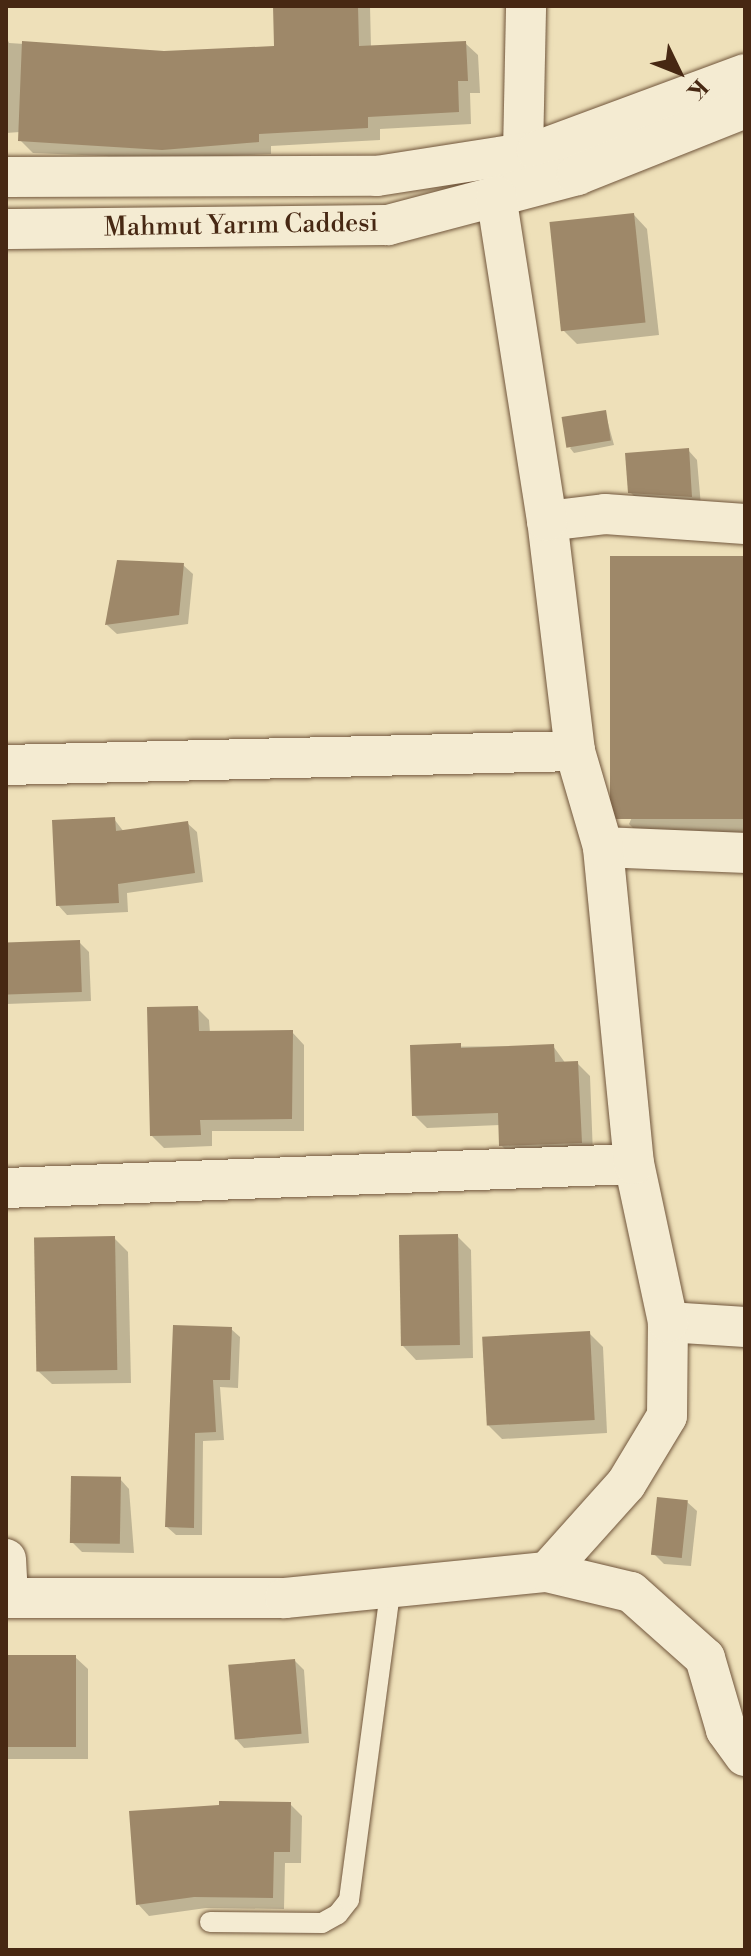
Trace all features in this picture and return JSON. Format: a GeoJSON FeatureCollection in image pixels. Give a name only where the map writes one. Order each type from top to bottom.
{"type":"FeatureCollection","features":[{"type":"Feature","properties":{"kind":"street"},"geometry":{"type":"LineString","coordinates":[[523,153],[526,6]]}},
{"type":"Feature","properties":{"kind":"street","name":"Mahmut Yarım Caddesi"},"geometry":{"type":"LineString","coordinates":[[6,177],[377,176],[523,153],[745,74]]}},
{"type":"Feature","properties":{"kind":"street","name":"Mahmut Yarım Caddesi"},"geometry":{"type":"LineString","coordinates":[[6,229],[388,225],[577,175],[745,108]]}},
{"type":"Feature","properties":{"kind":"street"},"geometry":{"type":"LineString","coordinates":[[496,196],[547,521],[575,751],[603,847],[634,1164],[668,1322],[667,1416],[626,1484],[547,1572]]}},
{"type":"Feature","properties":{"kind":"street"},"geometry":{"type":"LineString","coordinates":[[547,521],[605,514],[745,524]]}},
{"type":"Feature","properties":{"kind":"street"},"geometry":{"type":"LineString","coordinates":[[6,765],[575,751]]}},
{"type":"Feature","properties":{"kind":"street"},"geometry":{"type":"LineString","coordinates":[[603,847],[745,853]]}},
{"type":"Feature","properties":{"kind":"street"},"geometry":{"type":"LineString","coordinates":[[6,1188],[634,1164]]}},
{"type":"Feature","properties":{"kind":"street"},"geometry":{"type":"LineString","coordinates":[[668,1322],[745,1327]]}},
{"type":"Feature","properties":{"kind":"street"},"geometry":{"type":"LineString","coordinates":[[7,1585],[285,1598],[547,1572],[631,1592],[705,1658],[726,1730],[745,1756]]}},
{"type":"Feature","properties":{"kind":"lane"},"geometry":{"type":"LineString","coordinates":[[210,1922],[322,1923],[344,1909],[391,1587]]}},
{"type":"Feature","properties":{"kind":"building"},"geometry":{"type":"Polygon","coordinates":[[[273,6],[358,6],[359,46],[466,41],[468,81],[458,81],[459,112],[368,117],[368,128],[259,134],[259,142],[162,150],[18,141],[22,41],[164,51],[274,46],[273,6]]]}},
{"type":"Feature","properties":{"kind":"building"},"geometry":{"type":"Polygon","coordinates":[[[634,213],[645,322],[561,331],[549,222],[634,213]]]}},
{"type":"Feature","properties":{"kind":"building"},"geometry":{"type":"Polygon","coordinates":[[[606,410],[611,441],[566,448],[562,417],[606,410]]]}},
{"type":"Feature","properties":{"kind":"building"},"geometry":{"type":"Polygon","coordinates":[[[689,448],[692,497],[628,493],[625,453],[689,448]]]}},
{"type":"Feature","properties":{"kind":"building"},"geometry":{"type":"Polygon","coordinates":[[[610,556],[745,556],[745,819],[610,819],[610,556]]]}},
{"type":"Feature","properties":{"kind":"building"},"geometry":{"type":"Polygon","coordinates":[[[117,560],[184,563],[179,615],[105,625],[117,560]]]}},
{"type":"Feature","properties":{"kind":"building"},"geometry":{"type":"Polygon","coordinates":[[[115,817],[116,831],[188,821],[195,873],[118,884],[119,903],[56,906],[52,820],[115,817]]]}},
{"type":"Feature","properties":{"kind":"building"},"geometry":{"type":"Polygon","coordinates":[[[80,940],[82,992],[8,995],[6,943],[80,940]]]}},
{"type":"Feature","properties":{"kind":"building"},"geometry":{"type":"Polygon","coordinates":[[[198,1006],[199,1031],[293,1030],[292,1119],[200,1120],[201,1135],[150,1136],[147,1007],[198,1006]]]}},
{"type":"Feature","properties":{"kind":"building"},"geometry":{"type":"Polygon","coordinates":[[[461,1043],[461,1048],[554,1044],[555,1062],[578,1061],[582,1143],[499,1146],[498,1113],[412,1116],[410,1045],[461,1043]]]}},
{"type":"Feature","properties":{"kind":"building"},"geometry":{"type":"Polygon","coordinates":[[[458,1234],[460,1345],[401,1346],[399,1235],[458,1234]]]}},
{"type":"Feature","properties":{"kind":"building"},"geometry":{"type":"Polygon","coordinates":[[[115,1236],[117,1370],[36,1371],[34,1237],[115,1236]]]}},
{"type":"Feature","properties":{"kind":"building"},"geometry":{"type":"Polygon","coordinates":[[[173,1325],[232,1327],[230,1380],[213,1380],[216,1432],[195,1433],[194,1528],[165,1527],[173,1325]]]}},
{"type":"Feature","properties":{"kind":"building"},"geometry":{"type":"Polygon","coordinates":[[[590,1331],[595,1420],[487,1426],[482,1337],[590,1331]]]}},
{"type":"Feature","properties":{"kind":"building"},"geometry":{"type":"Polygon","coordinates":[[[71,1476],[121,1477],[120,1544],[70,1543],[71,1476]]]}},
{"type":"Feature","properties":{"kind":"building"},"geometry":{"type":"Polygon","coordinates":[[[657,1497],[688,1500],[682,1558],[651,1555],[657,1497]]]}},
{"type":"Feature","properties":{"kind":"building"},"geometry":{"type":"Polygon","coordinates":[[[6,1655],[76,1655],[76,1747],[6,1747],[6,1655]]]}},
{"type":"Feature","properties":{"kind":"building"},"geometry":{"type":"Polygon","coordinates":[[[295,1659],[302,1734],[235,1740],[228,1665],[295,1659]]]}},
{"type":"Feature","properties":{"kind":"building"},"geometry":{"type":"Polygon","coordinates":[[[219,1801],[291,1802],[290,1852],[274,1852],[273,1898],[194,1897],[136,1905],[129,1811],[219,1805],[219,1801]]]}}]}
